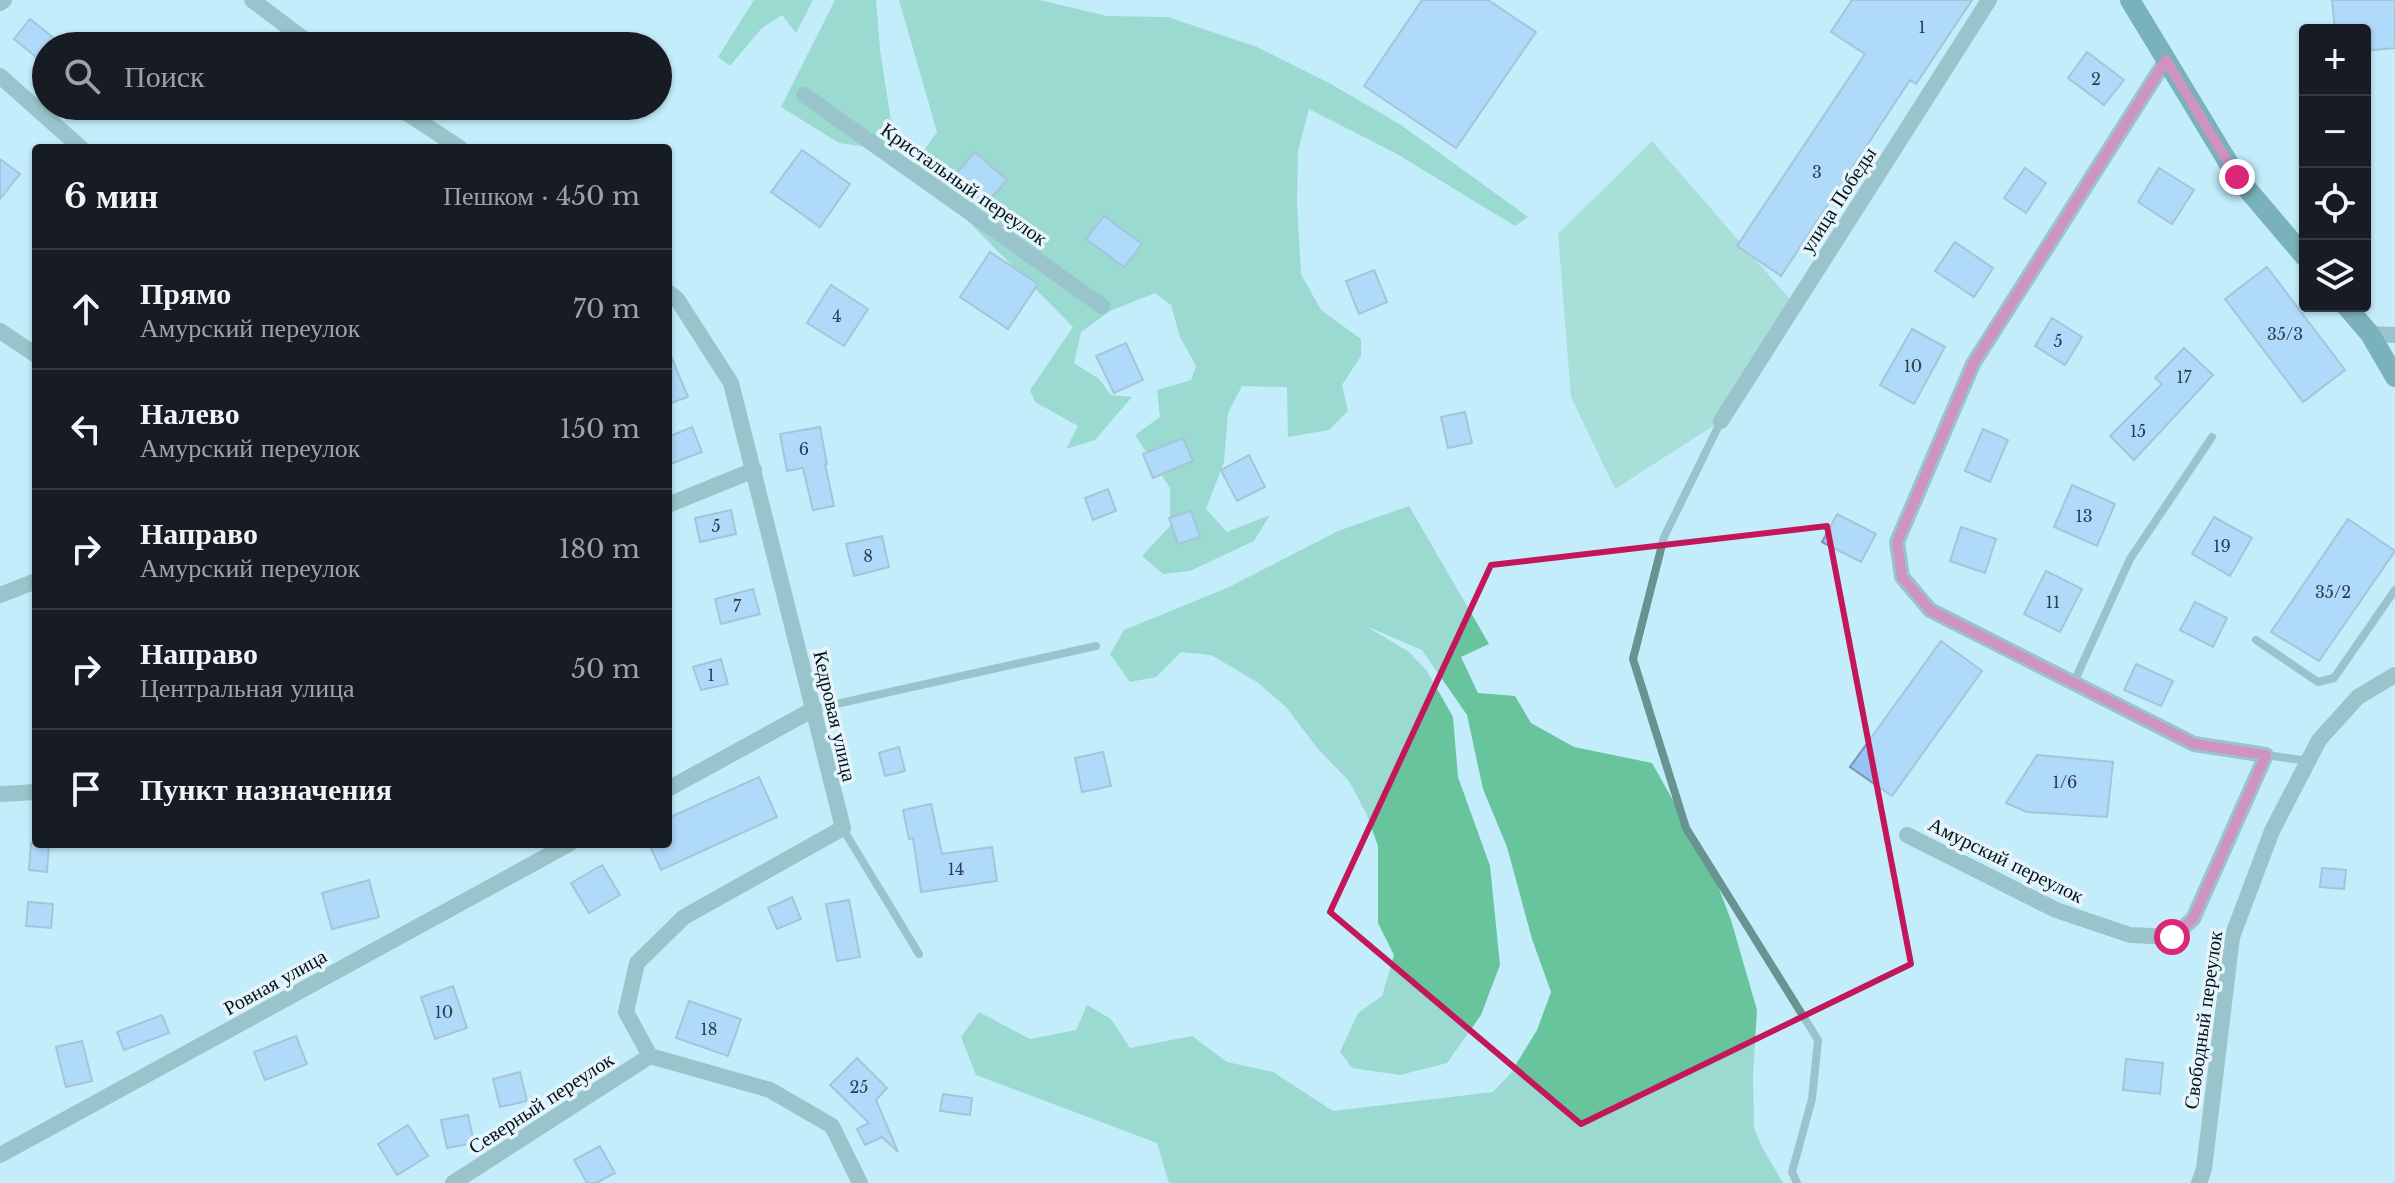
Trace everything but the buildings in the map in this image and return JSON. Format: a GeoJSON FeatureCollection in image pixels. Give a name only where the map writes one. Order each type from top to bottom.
{"type":"FeatureCollection","features":[{"type":"Feature","properties":{"kind":"street"},"geometry":{"type":"LineString","coordinates":[[252,0],[294,32]]}},
{"type":"Feature","properties":{"kind":"street","name":"улица Победы"},"geometry":{"type":"LineString","coordinates":[[1721,421],[1989,0]]}},
{"type":"Feature","properties":{"kind":"street"},"geometry":{"type":"LineString","coordinates":[[2130,0],[2237,177],[2299,250]]}},
{"type":"Feature","properties":{"kind":"street"},"geometry":{"type":"LineString","coordinates":[[2166,60],[1973,364],[1897,542],[1902,577],[1930,610],[2194,744],[2266,755]]}},
{"type":"Feature","properties":{"kind":"street"},"geometry":{"type":"LineString","coordinates":[[0,76],[32,104]]}},
{"type":"Feature","properties":{"kind":"street","name":"Кристальный переулок"},"geometry":{"type":"LineString","coordinates":[[804,95],[1102,306]]}},
{"type":"Feature","properties":{"kind":"street"},"geometry":{"type":"LineString","coordinates":[[50,120],[76,144]]}},
{"type":"Feature","properties":{"kind":"street"},"geometry":{"type":"LineString","coordinates":[[417,120],[454,144]]}},
{"type":"Feature","properties":{"kind":"street","name":"Кедровая улица"},"geometry":{"type":"LineString","coordinates":[[672,295],[731,383],[843,828]]}},
{"type":"Feature","properties":{"kind":"street"},"geometry":{"type":"LineString","coordinates":[[2351,312],[2370,334],[2395,377]]}},
{"type":"Feature","properties":{"kind":"street"},"geometry":{"type":"LineString","coordinates":[[0,331],[32,352]]}},
{"type":"Feature","properties":{"kind":"street"},"geometry":{"type":"LineString","coordinates":[[2370,334],[2395,335]]}},
{"type":"Feature","properties":{"kind":"street"},"geometry":{"type":"LineString","coordinates":[[672,503],[754,470]]}},
{"type":"Feature","properties":{"kind":"street"},"geometry":{"type":"LineString","coordinates":[[0,595],[32,583]]}},
{"type":"Feature","properties":{"kind":"street","name":"Свободный переулок"},"geometry":{"type":"LineString","coordinates":[[2199,1183],[2204,1169],[2232,937],[2272,831],[2319,740],[2358,697],[2395,675]]}},
{"type":"Feature","properties":{"kind":"street"},"geometry":{"type":"LineString","coordinates":[[672,787],[814,709]]}},
{"type":"Feature","properties":{"kind":"street","name":"Амурский переулок"},"geometry":{"type":"LineString","coordinates":[[1907,835],[2056,910],[2130,935],[2172,937],[2193,919],[2266,755]]}},
{"type":"Feature","properties":{"kind":"street"},"geometry":{"type":"LineString","coordinates":[[0,794],[32,792]]}},
{"type":"Feature","properties":{"kind":"street"},"geometry":{"type":"LineString","coordinates":[[843,828],[684,917],[637,963],[626,1012],[650,1056],[770,1090],[832,1126],[860,1183]]}},
{"type":"Feature","properties":{"kind":"street","name":"Ровная улица"},"geometry":{"type":"LineString","coordinates":[[0,1155],[562,848]]}},
{"type":"Feature","properties":{"kind":"street","name":"Северный переулок"},"geometry":{"type":"LineString","coordinates":[[453,1183],[650,1056]]}},
{"type":"Feature","properties":{"kind":"lane"},"geometry":{"type":"LineString","coordinates":[[1721,421],[1664,537],[1633,659],[1686,828],[1818,1040],[1812,1099],[1792,1172],[1797,1183]]}},
{"type":"Feature","properties":{"kind":"lane"},"geometry":{"type":"LineString","coordinates":[[2074,683],[2130,559],[2212,437]]}},
{"type":"Feature","properties":{"kind":"lane"},"geometry":{"type":"LineString","coordinates":[[2256,640],[2318,682],[2334,678],[2395,590]]}},
{"type":"Feature","properties":{"kind":"lane"},"geometry":{"type":"LineString","coordinates":[[814,709],[1096,646]]}},
{"type":"Feature","properties":{"kind":"lane"},"geometry":{"type":"LineString","coordinates":[[2266,755],[2308,761]]}},
{"type":"Feature","properties":{"kind":"lane"},"geometry":{"type":"LineString","coordinates":[[843,828],[919,954]]}},
{"type":"Feature","properties":{"kind":"highlighted area"},"geometry":{"type":"Polygon","coordinates":[[[1827,526],[1911,964],[1581,1124],[1330,912],[1491,565],[1827,526]]]}},
{"type":"Feature","properties":{"kind":"green space"},"geometry":{"type":"Polygon","coordinates":[[[754,0],[813,0],[796,33],[782,15],[762,28],[730,66],[718,57],[754,0]]]}},
{"type":"Feature","properties":{"kind":"green space"},"geometry":{"type":"Polygon","coordinates":[[[835,0],[876,0],[880,50],[894,140],[869,147],[839,143],[781,107],[835,0]]]}},
{"type":"Feature","properties":{"kind":"green space"},"geometry":{"type":"Polygon","coordinates":[[[899,0],[1040,0],[1107,16],[1168,17],[1257,47],[1331,84],[1401,125],[1528,217],[1515,226],[1397,154],[1309,109],[1298,151],[1301,274],[1321,310],[1361,339],[1361,356],[1342,385],[1348,411],[1329,430],[1288,437],[1287,387],[1242,386],[1228,413],[1224,462],[1206,509],[1227,532],[1270,515],[1254,541],[1190,571],[1163,574],[1142,556],[1170,526],[1170,488],[1135,435],[1160,417],[1157,390],[1191,380],[1196,366],[1180,337],[1171,305],[1155,293],[1110,311],[1081,332],[1074,363],[1099,379],[1111,395],[1132,397],[1095,440],[1066,449],[1078,426],[1035,402],[1030,390],[1073,327],[956,209],[910,170],[937,132],[899,0]]]}},
{"type":"Feature","properties":{"kind":"green space"},"geometry":{"type":"Polygon","coordinates":[[[1652,141],[1795,305],[1721,421],[1615,489],[1571,397],[1558,234],[1652,141]]]}},
{"type":"Feature","properties":{"kind":"green space"},"geometry":{"type":"Polygon","coordinates":[[[1409,506],[1489,644],[1461,657],[1478,693],[1515,696],[1531,723],[1574,747],[1652,763],[1711,868],[1731,920],[1757,1010],[1754,1128],[1783,1183],[1169,1183],[1157,1143],[976,1075],[961,1037],[979,1012],[1030,1039],[1076,1030],[1087,1005],[1111,1019],[1130,1048],[1192,1036],[1227,1062],[1273,1072],[1333,1111],[1493,1092],[1510,1074],[1537,1030],[1551,992],[1532,939],[1507,847],[1483,789],[1467,715],[1422,650],[1366,626],[1409,652],[1427,671],[1453,717],[1458,777],[1490,866],[1500,965],[1481,1015],[1447,1063],[1400,1075],[1352,1068],[1340,1052],[1358,1013],[1382,996],[1394,955],[1378,923],[1378,846],[1367,815],[1349,781],[1318,749],[1286,707],[1257,682],[1211,655],[1181,652],[1156,677],[1130,682],[1110,654],[1124,630],[1227,588],[1338,531],[1409,506]]]}},
{"type":"Feature","properties":{"kind":"route"},"geometry":{"type":"LineString","coordinates":[[2172,937],[2193,919],[2266,755],[2194,744],[1930,610],[1902,577],[1897,542],[1973,364],[2166,60],[2237,177]]}}]}
